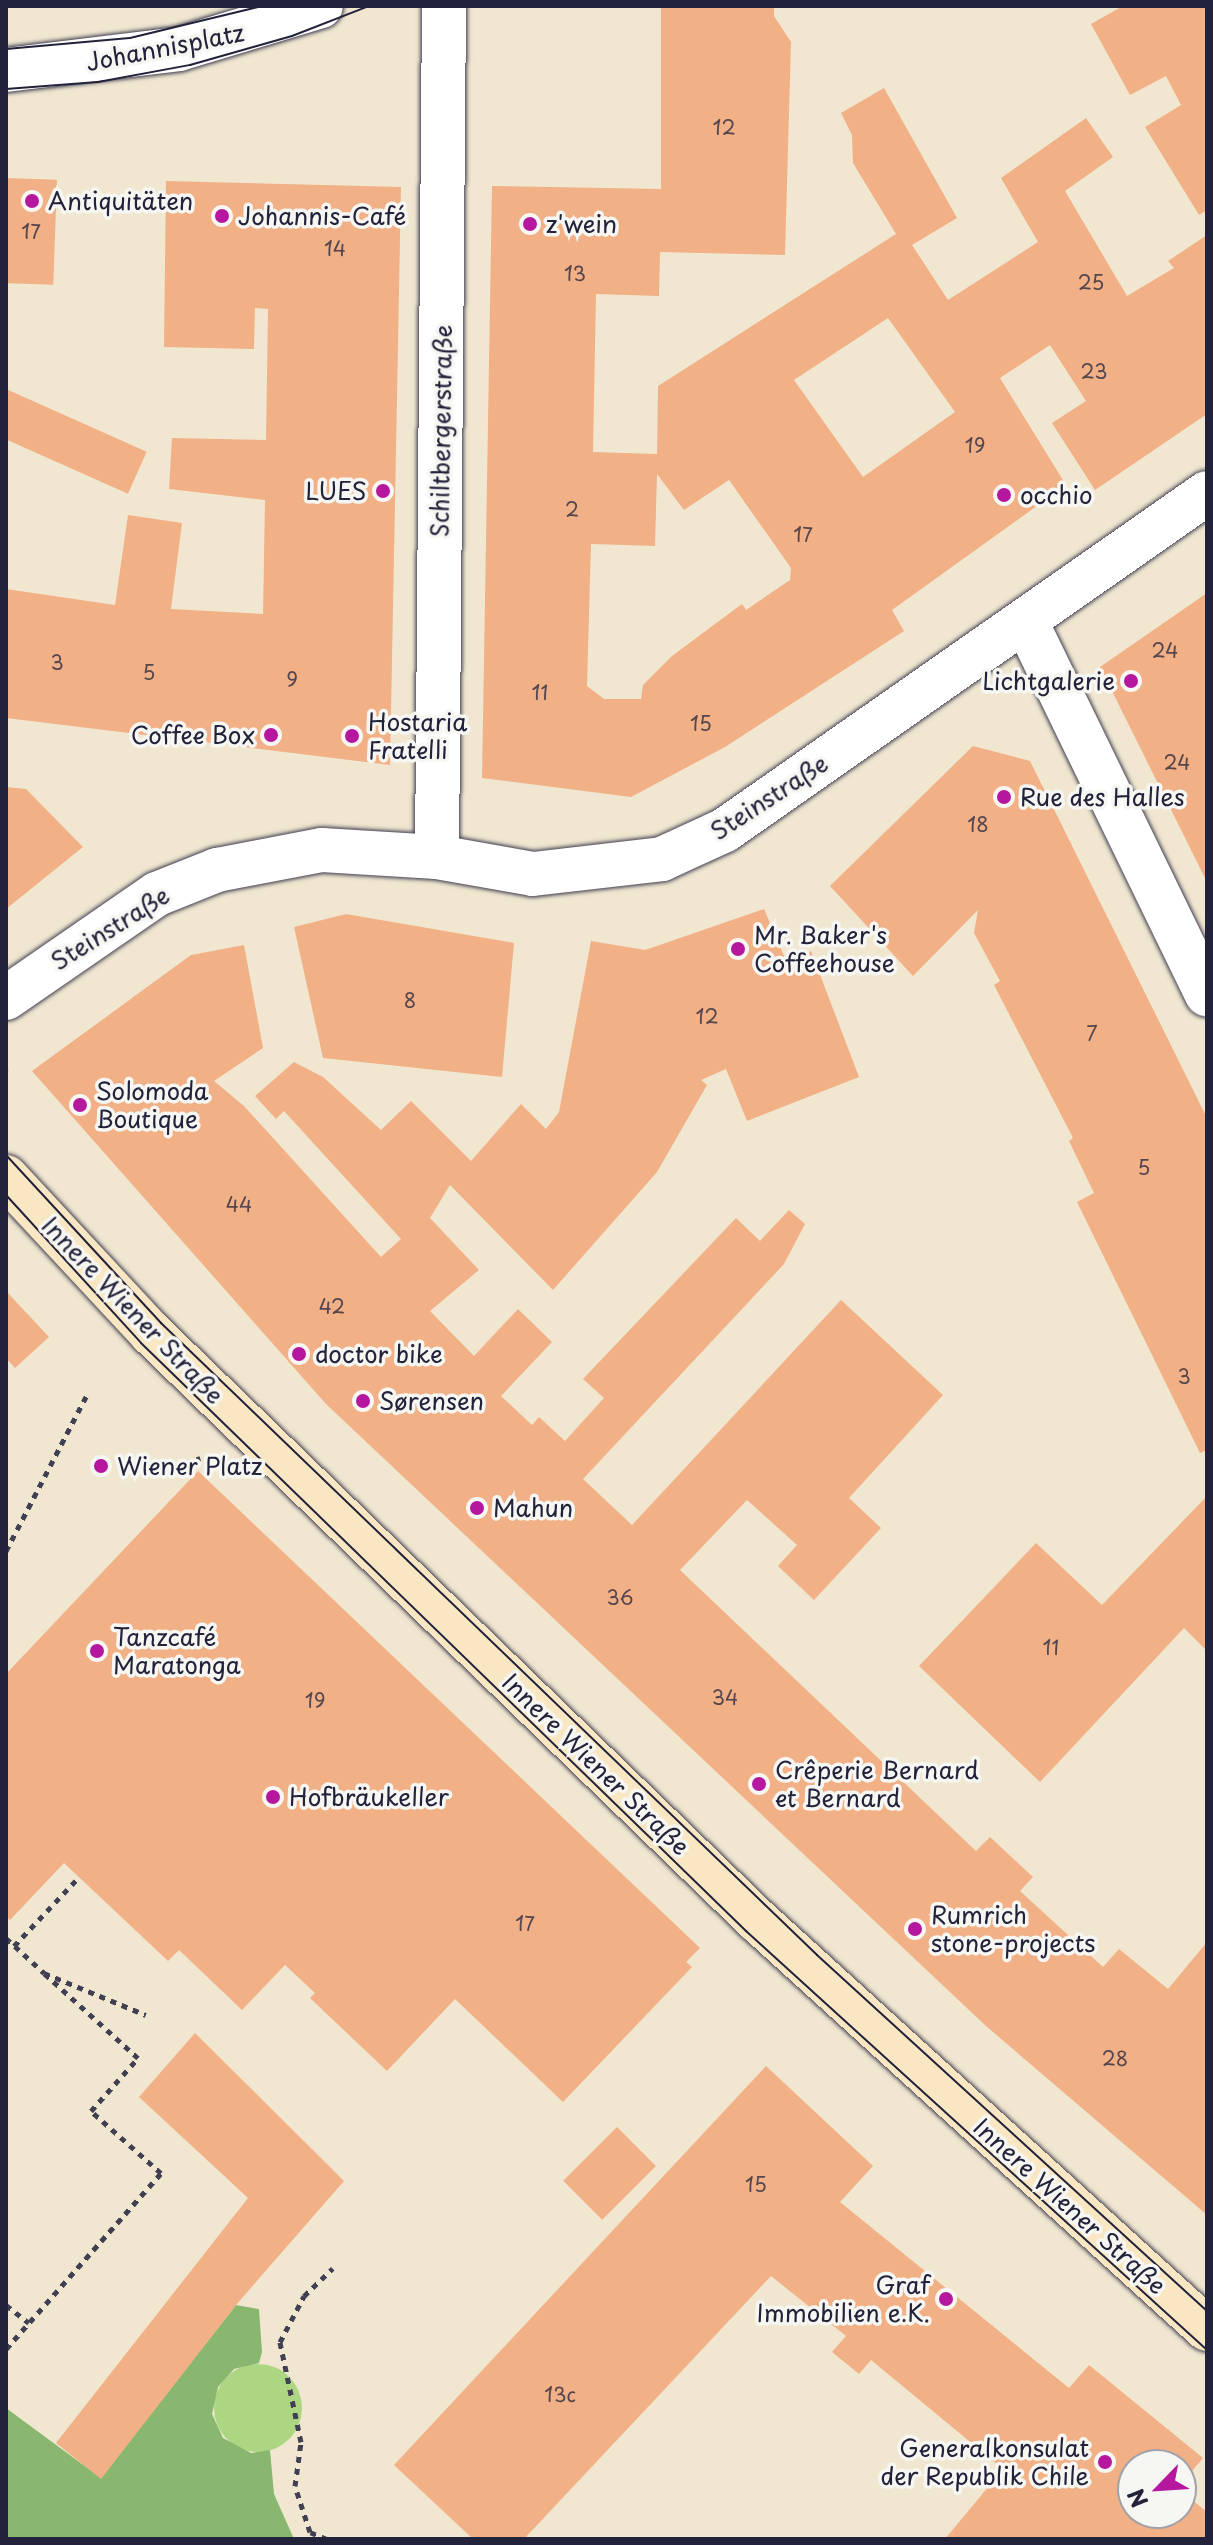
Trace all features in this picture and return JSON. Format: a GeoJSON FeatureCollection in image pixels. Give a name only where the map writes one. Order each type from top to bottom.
{"type":"FeatureCollection","features":[{"type":"Feature","properties":{"kind":"main road","name":"Innere Wiener Straße"},"geometry":{"type":"LineString","coordinates":[[6,1177],[151,1333],[757,1920],[1207,2329]]}},
{"type":"Feature","properties":{"kind":"street","name":"Johannisplatz"},"geometry":{"type":"LineString","coordinates":[[6,70],[167,51],[321,6]]}},
{"type":"Feature","properties":{"kind":"street","name":"Schiltbergerstraße"},"geometry":{"type":"LineString","coordinates":[[437,857],[444,6]]}},
{"type":"Feature","properties":{"kind":"street","name":"Steinstraße"},"geometry":{"type":"LineString","coordinates":[[6,998],[145,901],[217,870],[322,850],[437,857],[533,874],[662,859],[725,830],[1207,493]]}},
{"type":"Feature","properties":{"kind":"street"},"geometry":{"type":"LineString","coordinates":[[1026,622],[1207,994]]}},
{"type":"Feature","properties":{"kind":"path"},"geometry":{"type":"LineString","coordinates":[[6,1551],[87,1395]]}},
{"type":"Feature","properties":{"kind":"path"},"geometry":{"type":"LineString","coordinates":[[14,1946],[79,1877]]}},
{"type":"Feature","properties":{"kind":"path"},"geometry":{"type":"LineString","coordinates":[[6,1938],[138,2058],[91,2111],[161,2173],[6,2349]]}},
{"type":"Feature","properties":{"kind":"path"},"geometry":{"type":"LineString","coordinates":[[44,1973],[146,2015]]}},
{"type":"Feature","properties":{"kind":"path"},"geometry":{"type":"LineString","coordinates":[[327,2539],[310,2532],[295,2486],[301,2442],[280,2342],[304,2296],[333,2268]]}},
{"type":"Feature","properties":{"kind":"path"},"geometry":{"type":"LineString","coordinates":[[6,2305],[29,2323]]}},
{"type":"Feature","properties":{"kind":"green space"},"geometry":{"type":"Polygon","coordinates":[[[236,2305],[259,2309],[262,2352],[259,2363],[234,2369],[218,2387],[212,2414],[223,2438],[251,2453],[270,2450],[274,2494],[294,2539],[6,2539],[6,2408],[101,2478],[236,2305]]]}},
{"type":"Feature","properties":{"kind":"green space"},"geometry":{"type":"Polygon","coordinates":[[[258,2364],[275,2367],[289,2377],[299,2391],[302,2408],[299,2425],[289,2439],[275,2449],[258,2452],[241,2449],[227,2439],[217,2425],[214,2408],[217,2391],[227,2377],[241,2367],[258,2364]]]}},
{"type":"Feature","properties":{"kind":"building"},"geometry":{"type":"Polygon","coordinates":[[[661,6],[774,6],[774,16],[791,42],[785,255],[660,252],[659,296],[596,294],[593,452],[657,454],[658,386],[896,234],[853,163],[852,135],[841,113],[884,88],[957,218],[912,245],[948,300],[1038,242],[1001,178],[1086,118],[1113,157],[1065,191],[1127,296],[1174,268],[1168,261],[1207,235],[1207,414],[1095,490],[1052,423],[1086,401],[1050,345],[1000,378],[1066,485],[892,610],[904,631],[725,747],[631,797],[482,778],[492,186],[661,189],[661,6]],[[888,318],[794,380],[863,477],[955,412],[888,318]],[[657,474],[655,546],[591,544],[587,686],[604,699],[641,699],[643,685],[672,656],[742,604],[746,610],[790,580],[791,568],[729,480],[684,510],[657,474]]]}},
{"type":"Feature","properties":{"kind":"building"},"geometry":{"type":"Polygon","coordinates":[[[1123,6],[1205,6],[1207,10],[1207,210],[1199,215],[1145,127],[1181,105],[1166,76],[1130,95],[1091,24],[1123,6]]]}},
{"type":"Feature","properties":{"kind":"building"},"geometry":{"type":"Polygon","coordinates":[[[6,178],[57,180],[53,285],[6,283],[6,178]]]}},
{"type":"Feature","properties":{"kind":"building"},"geometry":{"type":"Polygon","coordinates":[[[166,181],[401,187],[390,765],[6,718],[6,589],[115,605],[128,515],[182,523],[171,609],[263,614],[265,500],[169,489],[172,438],[266,440],[268,309],[255,308],[254,349],[164,347],[166,181]]]}},
{"type":"Feature","properties":{"kind":"building"},"geometry":{"type":"Polygon","coordinates":[[[6,389],[147,452],[128,494],[6,439],[6,389]]]}},
{"type":"Feature","properties":{"kind":"building"},"geometry":{"type":"Polygon","coordinates":[[[1207,593],[1207,882],[1100,667],[1207,593]]]}},
{"type":"Feature","properties":{"kind":"building"},"geometry":{"type":"Polygon","coordinates":[[[973,746],[1030,761],[1207,1118],[1207,1450],[1200,1453],[1077,1202],[1094,1193],[1069,1141],[1073,1138],[994,985],[1000,981],[974,933],[978,910],[913,976],[830,886],[973,746]]]}},
{"type":"Feature","properties":{"kind":"building"},"geometry":{"type":"Polygon","coordinates":[[[6,787],[26,789],[83,847],[6,909],[6,787]]]}},
{"type":"Feature","properties":{"kind":"building"},"geometry":{"type":"Polygon","coordinates":[[[764,909],[787,963],[811,951],[859,1077],[747,1121],[726,1069],[701,1080],[707,1085],[657,1172],[553,1290],[450,1185],[430,1218],[479,1270],[430,1311],[474,1356],[518,1309],[552,1342],[501,1396],[532,1425],[539,1417],[565,1441],[604,1398],[583,1379],[736,1218],[760,1241],[789,1210],[805,1224],[784,1264],[583,1479],[632,1525],[841,1300],[943,1395],[849,1498],[881,1528],[814,1600],[778,1566],[797,1545],[747,1500],[680,1570],[976,1851],[990,1837],[1033,1877],[1020,1891],[1103,1967],[1119,1949],[1168,1989],[1207,1942],[1207,2215],[986,2026],[326,1404],[32,1071],[191,955],[244,945],[263,1048],[214,1081],[244,1106],[381,1257],[401,1239],[284,1111],[276,1119],[255,1096],[294,1062],[323,1077],[381,1130],[411,1101],[471,1161],[521,1104],[546,1129],[559,1112],[591,941],[645,950],[764,909]]]}},
{"type":"Feature","properties":{"kind":"building"},"geometry":{"type":"Polygon","coordinates":[[[346,914],[514,943],[502,1077],[323,1058],[294,927],[346,914]]]}},
{"type":"Feature","properties":{"kind":"building"},"geometry":{"type":"Polygon","coordinates":[[[6,1291],[49,1337],[15,1368],[6,1358],[6,1291]]]}},
{"type":"Feature","properties":{"kind":"building","name":"Hofbräukeller"},"geometry":{"type":"Polygon","coordinates":[[[198,1471],[700,1948],[686,1962],[692,1967],[563,2102],[455,1999],[387,2071],[310,1998],[315,1993],[285,1965],[242,2010],[179,1950],[168,1961],[64,1863],[10,1920],[6,1916],[6,1674],[198,1471]]]}},
{"type":"Feature","properties":{"kind":"building"},"geometry":{"type":"Polygon","coordinates":[[[1207,1496],[1207,1651],[1184,1628],[1040,1782],[919,1666],[1036,1543],[1102,1605],[1207,1496]]]}},
{"type":"Feature","properties":{"kind":"building"},"geometry":{"type":"Polygon","coordinates":[[[195,2033],[344,2181],[236,2305],[101,2479],[56,2443],[248,2198],[139,2097],[195,2033]]]}},
{"type":"Feature","properties":{"kind":"building"},"geometry":{"type":"Polygon","coordinates":[[[766,2066],[873,2166],[840,2202],[1069,2388],[1089,2365],[1192,2449],[1117,2449],[1117,2529],[1197,2529],[1197,2504],[1207,2512],[1207,2539],[945,2539],[1003,2469],[871,2360],[859,2374],[832,2352],[846,2336],[771,2276],[524,2539],[473,2539],[394,2465],[766,2066]]]}},
{"type":"Feature","properties":{"kind":"building"},"geometry":{"type":"Polygon","coordinates":[[[617,2127],[656,2166],[602,2220],[563,2181],[617,2127]]]}},
{"type":"Feature","properties":{"kind":"tram line"},"geometry":{"type":"LineString","coordinates":[[6,49],[130,38],[262,6]]}},
{"type":"Feature","properties":{"kind":"tram line"},"geometry":{"type":"LineString","coordinates":[[6,89],[98,82],[190,65],[292,36],[369,6]]}},
{"type":"Feature","properties":{"kind":"tram line"},"geometry":{"type":"LineString","coordinates":[[6,1155],[161,1323],[817,1955],[1207,2311]]}},
{"type":"Feature","properties":{"kind":"tram line"},"geometry":{"type":"LineString","coordinates":[[6,1195],[141,1343],[746,1931],[1207,2350]]}},
{"type":"Feature","properties":{"kind":"place","name":"Antiquitäten"},"geometry":{"type":"Point","coordinates":[32,201]}},
{"type":"Feature","properties":{"kind":"place","name":"Johannis-Café"},"geometry":{"type":"Point","coordinates":[222,216]}},
{"type":"Feature","properties":{"kind":"place","name":"z'wein"},"geometry":{"type":"Point","coordinates":[530,224]}},
{"type":"Feature","properties":{"kind":"place","name":"LUES"},"geometry":{"type":"Point","coordinates":[383,491]}},
{"type":"Feature","properties":{"kind":"place","name":"occhio"},"geometry":{"type":"Point","coordinates":[1004,495]}},
{"type":"Feature","properties":{"kind":"place","name":"Lichtgalerie"},"geometry":{"type":"Point","coordinates":[1131,681]}},
{"type":"Feature","properties":{"kind":"place","name":"Coffee Box"},"geometry":{"type":"Point","coordinates":[271,735]}},
{"type":"Feature","properties":{"kind":"place","name":"Hostaria Fratelli"},"geometry":{"type":"Point","coordinates":[352,736]}},
{"type":"Feature","properties":{"kind":"place","name":"Rue des Halles"},"geometry":{"type":"Point","coordinates":[1004,797]}},
{"type":"Feature","properties":{"kind":"place","name":"Mr. Baker's Coffeehouse"},"geometry":{"type":"Point","coordinates":[738,949]}},
{"type":"Feature","properties":{"kind":"place","name":"Solomoda Boutique"},"geometry":{"type":"Point","coordinates":[80,1105]}},
{"type":"Feature","properties":{"kind":"place","name":"doctor bike"},"geometry":{"type":"Point","coordinates":[299,1354]}},
{"type":"Feature","properties":{"kind":"place","name":"Sørensen"},"geometry":{"type":"Point","coordinates":[363,1401]}},
{"type":"Feature","properties":{"kind":"place","name":"Wiener Platz"},"geometry":{"type":"Point","coordinates":[101,1466]}},
{"type":"Feature","properties":{"kind":"place","name":"Mahun"},"geometry":{"type":"Point","coordinates":[477,1508]}},
{"type":"Feature","properties":{"kind":"place","name":"Tanzcafé Maratonga"},"geometry":{"type":"Point","coordinates":[97,1651]}},
{"type":"Feature","properties":{"kind":"place","name":"Crêperie Bernard et Bernard"},"geometry":{"type":"Point","coordinates":[759,1784]}},
{"type":"Feature","properties":{"kind":"place","name":"Hofbräukeller"},"geometry":{"type":"Point","coordinates":[273,1797]}},
{"type":"Feature","properties":{"kind":"place","name":"Rumrich stone-projects"},"geometry":{"type":"Point","coordinates":[915,1929]}},
{"type":"Feature","properties":{"kind":"place","name":"Graf Immobilien e.K."},"geometry":{"type":"Point","coordinates":[946,2299]}},
{"type":"Feature","properties":{"kind":"place","name":"Generalkonsulat der Republik Chile"},"geometry":{"type":"Point","coordinates":[1105,2462]}}]}
